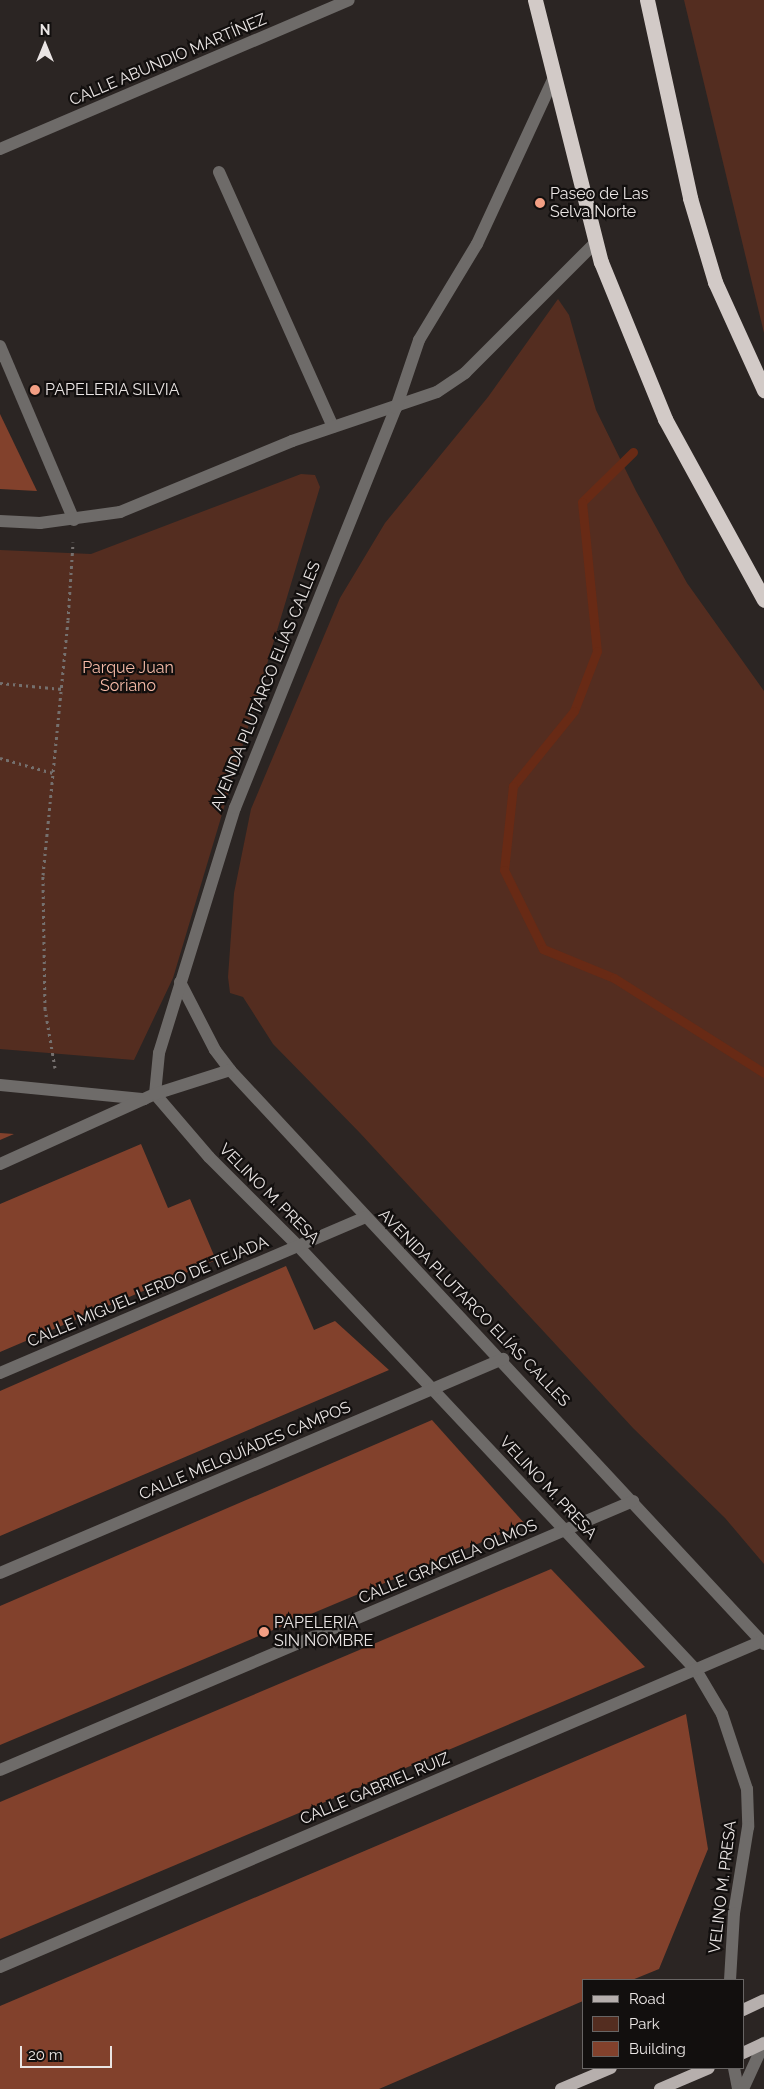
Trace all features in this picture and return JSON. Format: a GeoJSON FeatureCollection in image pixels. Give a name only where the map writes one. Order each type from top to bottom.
{"type":"FeatureCollection","features":[{"type":"Feature","properties":{"kind":"highway"},"geometry":{"type":"LineString","coordinates":[[535,0],[596,242],[665,419],[764,600]]}},
{"type":"Feature","properties":{"kind":"highway"},"geometry":{"type":"LineString","coordinates":[[647,0],[690,198],[715,282],[764,390]]}},
{"type":"Feature","properties":{"kind":"main road"},"geometry":{"type":"LineString","coordinates":[[744,2010],[764,2000]]}},
{"type":"Feature","properties":{"kind":"main road"},"geometry":{"type":"LineString","coordinates":[[744,2053],[764,2043]]}},
{"type":"Feature","properties":{"kind":"main road"},"geometry":{"type":"LineString","coordinates":[[560,2089],[608,2069]]}},
{"type":"Feature","properties":{"kind":"main road"},"geometry":{"type":"LineString","coordinates":[[660,2089],[707,2069]]}},
{"type":"Feature","properties":{"kind":"street","name":"CALLE ABUNDIO MARTÍNEZ"},"geometry":{"type":"LineString","coordinates":[[0,150],[349,0]]}},
{"type":"Feature","properties":{"kind":"street","name":"AVENIDA PLUTARCO ELÍAS CALLES"},"geometry":{"type":"LineString","coordinates":[[150,1096],[159,1053],[234,808],[396,408],[419,340],[477,244],[554,77]]}},
{"type":"Feature","properties":{"kind":"street"},"geometry":{"type":"LineString","coordinates":[[219,172],[334,427]]}},
{"type":"Feature","properties":{"kind":"street"},"geometry":{"type":"LineString","coordinates":[[0,521],[74,520],[120,512],[292,440],[396,408],[437,392],[465,373],[596,242]]}},
{"type":"Feature","properties":{"kind":"street"},"geometry":{"type":"LineString","coordinates":[[1,352],[74,520]]}},
{"type":"Feature","properties":{"kind":"street","name":"AVENIDA PLUTARCO ELÍAS CALLES"},"geometry":{"type":"LineString","coordinates":[[180,982],[215,1050],[230,1070],[365,1217],[502,1359],[763,1642]]}},
{"type":"Feature","properties":{"kind":"street"},"geometry":{"type":"LineString","coordinates":[[0,1164],[150,1096],[230,1070]]}},
{"type":"Feature","properties":{"kind":"street"},"geometry":{"type":"LineString","coordinates":[[0,1085],[150,1096]]}},
{"type":"Feature","properties":{"kind":"street","name":"VELINO M. PRESA"},"geometry":{"type":"LineString","coordinates":[[150,1096],[298,1246],[696,1670],[722,1714],[746,1789],[748,1827],[734,1913],[730,1979]]}},
{"type":"Feature","properties":{"kind":"street","name":"CALLE MIGUEL LERDO DE TEJADA"},"geometry":{"type":"LineString","coordinates":[[0,1373],[365,1217]]}},
{"type":"Feature","properties":{"kind":"street","name":"CALLE MELQUÍADES CAMPOS"},"geometry":{"type":"LineString","coordinates":[[0,1573],[502,1359]]}},
{"type":"Feature","properties":{"kind":"street","name":"CALLE GRACIELA OLMOS"},"geometry":{"type":"LineString","coordinates":[[0,1770],[633,1501]]}},
{"type":"Feature","properties":{"kind":"street","name":"CALLE GABRIEL RUIZ"},"geometry":{"type":"LineString","coordinates":[[0,1967],[763,1642]]}},
{"type":"Feature","properties":{"kind":"street"},"geometry":{"type":"LineString","coordinates":[[743,2089],[764,2043]]}},
{"type":"Feature","properties":{"kind":"street"},"geometry":{"type":"LineString","coordinates":[[734,2069],[738,2089]]}},
{"type":"Feature","properties":{"kind":"path"},"geometry":{"type":"LineString","coordinates":[[59,1088],[45,1009],[43,875],[62,689],[74,520]]}},
{"type":"Feature","properties":{"kind":"path"},"geometry":{"type":"LineString","coordinates":[[0,683],[62,689]]}},
{"type":"Feature","properties":{"kind":"path"},"geometry":{"type":"LineString","coordinates":[[0,758],[53,773]]}},
{"type":"Feature","properties":{"kind":"green space"},"geometry":{"type":"Polygon","coordinates":[[[684,0],[764,0],[764,333],[684,0]]]}},
{"type":"Feature","properties":{"kind":"green space"},"geometry":{"type":"Polygon","coordinates":[[[558,299],[569,315],[596,410],[636,491],[687,583],[764,691],[764,1564],[725,1518],[633,1428],[360,1133],[273,1044],[243,997],[230,993],[228,977],[234,893],[251,809],[340,598],[385,523],[488,397],[558,299]]]}},
{"type":"Feature","properties":{"kind":"green space","name":"Parque Juan Soriano"},"geometry":{"type":"Polygon","coordinates":[[[301,474],[315,475],[320,487],[173,978],[134,1060],[0,1049],[0,550],[91,554],[301,474]]]}},
{"type":"Feature","properties":{"kind":"building"},"geometry":{"type":"Polygon","coordinates":[[[0,414],[37,491],[0,489],[0,414]]]}},
{"type":"Feature","properties":{"kind":"building"},"geometry":{"type":"Polygon","coordinates":[[[0,1133],[14,1134],[0,1140],[0,1133]]]}},
{"type":"Feature","properties":{"kind":"building"},"geometry":{"type":"Polygon","coordinates":[[[141,1144],[168,1208],[190,1199],[216,1260],[0,1352],[0,1204],[141,1144]]]}},
{"type":"Feature","properties":{"kind":"building"},"geometry":{"type":"Polygon","coordinates":[[[286,1266],[314,1330],[335,1321],[389,1370],[0,1536],[0,1391],[286,1266]]]}},
{"type":"Feature","properties":{"kind":"building"},"geometry":{"type":"Polygon","coordinates":[[[432,1420],[525,1524],[0,1745],[0,1606],[432,1420]]]}},
{"type":"Feature","properties":{"kind":"building"},"geometry":{"type":"Polygon","coordinates":[[[551,1569],[645,1667],[0,1939],[0,1802],[551,1569]]]}},
{"type":"Feature","properties":{"kind":"building"},"geometry":{"type":"Polygon","coordinates":[[[686,1714],[708,1849],[659,1969],[634,1979],[582,1979],[582,2001],[379,2089],[0,2089],[0,2006],[686,1714]]]}},
{"type":"Feature","properties":{"kind":"waterway"},"geometry":{"type":"LineString","coordinates":[[633,452],[582,502],[597,651],[574,711],[513,786],[504,870],[543,949],[614,978],[764,1073]]}},
{"type":"Feature","properties":{"kind":"place","name":"Paseo de Las Selva Norte"},"geometry":{"type":"Point","coordinates":[540,203]}},
{"type":"Feature","properties":{"kind":"place","name":"PAPELERIA SILVIA"},"geometry":{"type":"Point","coordinates":[35,390]}},
{"type":"Feature","properties":{"kind":"place","name":"PAPELERIA SIN NOMBRE"},"geometry":{"type":"Point","coordinates":[264,1632]}}]}
